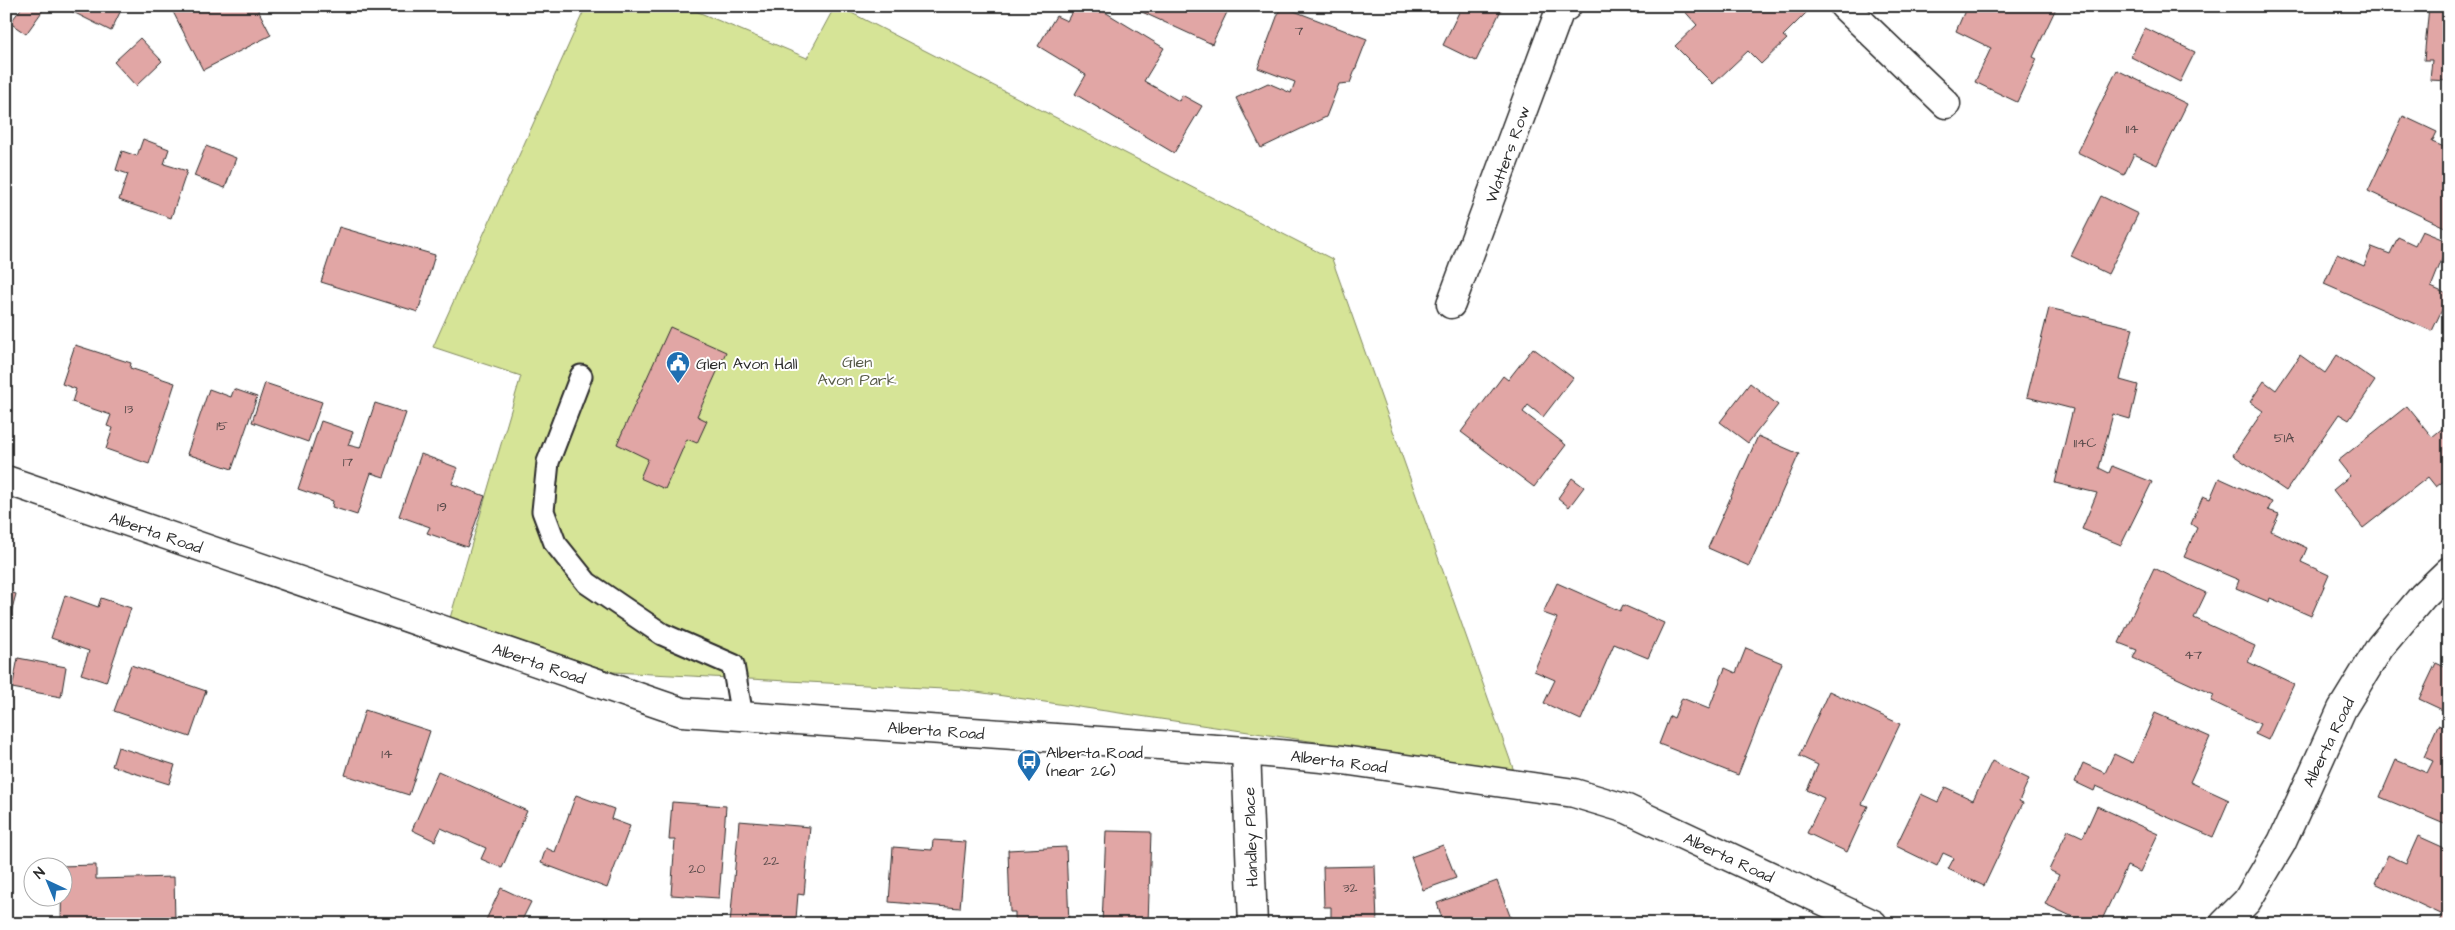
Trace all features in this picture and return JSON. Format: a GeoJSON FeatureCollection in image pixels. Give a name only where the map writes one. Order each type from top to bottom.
{"type":"FeatureCollection","features":[{"type":"Feature","properties":{"kind":"street","name":"Watters Row"},"geometry":{"type":"LineString","coordinates":[[1451,304],[1560,10],[1567,6]]}},
{"type":"Feature","properties":{"kind":"street"},"geometry":{"type":"LineString","coordinates":[[1844,6],[1946,104]]}},
{"type":"Feature","properties":{"kind":"street","name":"Alberta Road"},"geometry":{"type":"LineString","coordinates":[[6,480],[682,712],[1246,751],[1342,760],[1574,793],[1627,809],[1873,924]]}},
{"type":"Feature","properties":{"kind":"street","name":"Alberta Road"},"geometry":{"type":"LineString","coordinates":[[2224,924],[2247,902],[2282,842],[2342,709],[2380,648],[2423,596],[2449,571]]}},
{"type":"Feature","properties":{"kind":"street","name":"Handley Place"},"geometry":{"type":"LineString","coordinates":[[1246,751],[1253,924]]}},
{"type":"Feature","properties":{"kind":"lane"},"geometry":{"type":"LineString","coordinates":[[581,376],[548,462],[543,511],[554,543],[588,583],[637,617],[662,634],[733,665],[742,716]]}},
{"type":"Feature","properties":{"kind":"green space","name":"Glen Avon Park"},"geometry":{"type":"Polygon","coordinates":[[[586,6],[684,6],[807,58],[835,6],[838,6],[1332,259],[1514,771],[963,690],[613,672],[450,618],[521,376],[433,347],[586,6]]]}},
{"type":"Feature","properties":{"kind":"building"},"geometry":{"type":"Polygon","coordinates":[[[23,6],[46,6],[26,34],[10,23],[23,6]]]}},
{"type":"Feature","properties":{"kind":"building"},"geometry":{"type":"Polygon","coordinates":[[[61,6],[123,6],[111,31],[61,6]]]}},
{"type":"Feature","properties":{"kind":"building"},"geometry":{"type":"Polygon","coordinates":[[[174,6],[256,6],[271,35],[203,70],[171,8],[174,6]]]}},
{"type":"Feature","properties":{"kind":"building"},"geometry":{"type":"Polygon","coordinates":[[[1075,6],[1095,6],[1164,48],[1144,81],[1179,101],[1182,95],[1202,106],[1174,153],[1075,94],[1086,75],[1038,46],[1056,16],[1067,21],[1075,6]]]}},
{"type":"Feature","properties":{"kind":"building"},"geometry":{"type":"Polygon","coordinates":[[[1129,6],[1230,6],[1212,44],[1129,6]]]}},
{"type":"Feature","properties":{"kind":"building"},"geometry":{"type":"Polygon","coordinates":[[[1281,6],[1367,39],[1350,83],[1339,84],[1326,117],[1261,148],[1236,98],[1268,83],[1291,93],[1295,82],[1258,68],[1281,6]]]}},
{"type":"Feature","properties":{"kind":"building"},"geometry":{"type":"Polygon","coordinates":[[[1462,6],[1503,6],[1476,61],[1443,45],[1462,6]]]}},
{"type":"Feature","properties":{"kind":"building"},"geometry":{"type":"Polygon","coordinates":[[[1680,6],[1813,6],[1783,36],[1787,39],[1761,64],[1748,51],[1713,84],[1675,46],[1697,25],[1680,6]]]}},
{"type":"Feature","properties":{"kind":"building"},"geometry":{"type":"Polygon","coordinates":[[[1967,6],[2057,6],[2033,57],[2037,59],[2017,102],[1975,82],[1991,48],[1956,31],[1967,6]]]}},
{"type":"Feature","properties":{"kind":"building"},"geometry":{"type":"Polygon","coordinates":[[[2429,6],[2449,6],[2449,81],[2430,80],[2432,60],[2424,60],[2429,6]]]}},
{"type":"Feature","properties":{"kind":"building"},"geometry":{"type":"Polygon","coordinates":[[[2145,28],[2195,52],[2180,82],[2131,57],[2145,28]]]}},
{"type":"Feature","properties":{"kind":"building"},"geometry":{"type":"Polygon","coordinates":[[[140,38],[162,61],[136,86],[114,62],[140,38]]]}},
{"type":"Feature","properties":{"kind":"building"},"geometry":{"type":"Polygon","coordinates":[[[2117,70],[2187,104],[2157,165],[2134,154],[2124,175],[2077,152],[2117,70]]]}},
{"type":"Feature","properties":{"kind":"building"},"geometry":{"type":"Polygon","coordinates":[[[2403,116],[2437,132],[2432,142],[2449,149],[2443,161],[2449,164],[2449,229],[2368,191],[2403,116]]]}},
{"type":"Feature","properties":{"kind":"building"},"geometry":{"type":"Polygon","coordinates":[[[143,139],[169,149],[164,164],[187,171],[171,218],[119,200],[128,174],[116,170],[122,151],[137,156],[143,139]]]}},
{"type":"Feature","properties":{"kind":"building"},"geometry":{"type":"Polygon","coordinates":[[[206,146],[236,158],[225,188],[194,176],[206,146]]]}},
{"type":"Feature","properties":{"kind":"building"},"geometry":{"type":"Polygon","coordinates":[[[2101,196],[2138,214],[2108,274],[2071,256],[2101,196]]]}},
{"type":"Feature","properties":{"kind":"building"},"geometry":{"type":"Polygon","coordinates":[[[339,227],[435,255],[418,312],[321,282],[339,227]]]}},
{"type":"Feature","properties":{"kind":"building"},"geometry":{"type":"Polygon","coordinates":[[[2422,231],[2449,242],[2431,287],[2449,295],[2432,331],[2324,284],[2337,254],[2364,266],[2372,247],[2390,254],[2398,237],[2415,245],[2422,231]]]}},
{"type":"Feature","properties":{"kind":"building"},"geometry":{"type":"Polygon","coordinates":[[[2049,308],[2133,328],[2120,380],[2138,385],[2130,419],[2113,414],[2099,468],[2109,473],[2112,466],[2152,482],[2121,545],[2082,529],[2097,493],[2055,483],[2073,409],[2027,397],[2049,308]]]}},
{"type":"Feature","properties":{"kind":"building","name":"Glen Avon Hall"},"geometry":{"type":"Polygon","coordinates":[[[670,327],[726,352],[697,416],[707,421],[697,443],[687,439],[665,489],[640,478],[648,459],[617,444],[670,327]]]}},
{"type":"Feature","properties":{"kind":"building"},"geometry":{"type":"Polygon","coordinates":[[[75,345],[131,363],[130,368],[175,383],[149,464],[106,449],[113,428],[107,426],[111,415],[72,402],[76,389],[62,384],[75,345]]]}},
{"type":"Feature","properties":{"kind":"building"},"geometry":{"type":"Polygon","coordinates":[[[1533,348],[1573,378],[1543,417],[1528,405],[1523,412],[1566,445],[1534,487],[1461,432],[1503,376],[1508,380],[1533,348]]]}},
{"type":"Feature","properties":{"kind":"building"},"geometry":{"type":"Polygon","coordinates":[[[2300,355],[2325,373],[2337,355],[2375,381],[2349,420],[2339,414],[2286,491],[2233,455],[2263,411],[2250,402],[2264,381],[2276,390],[2300,355]]]}},
{"type":"Feature","properties":{"kind":"building"},"geometry":{"type":"Polygon","coordinates":[[[265,383],[322,402],[308,442],[252,422],[265,383]]]}},
{"type":"Feature","properties":{"kind":"building"},"geometry":{"type":"Polygon","coordinates":[[[1750,383],[1778,405],[1748,443],[1720,422],[1750,383]]]}},
{"type":"Feature","properties":{"kind":"building"},"geometry":{"type":"Polygon","coordinates":[[[209,389],[231,397],[234,389],[257,397],[232,469],[187,454],[209,389]]]}},
{"type":"Feature","properties":{"kind":"building"},"geometry":{"type":"Polygon","coordinates":[[[375,403],[406,413],[384,477],[371,473],[357,515],[332,507],[333,501],[298,489],[321,421],[353,432],[348,445],[360,448],[375,403]]]}},
{"type":"Feature","properties":{"kind":"building"},"geometry":{"type":"Polygon","coordinates":[[[2407,406],[2432,437],[2444,427],[2449,433],[2449,477],[2436,487],[2428,477],[2363,528],[2333,490],[2350,476],[2338,461],[2407,406]]]}},
{"type":"Feature","properties":{"kind":"building"},"geometry":{"type":"Polygon","coordinates":[[[1758,436],[1799,454],[1749,566],[1708,548],[1758,436]]]}},
{"type":"Feature","properties":{"kind":"building"},"geometry":{"type":"Polygon","coordinates":[[[421,454],[458,468],[452,484],[485,496],[467,547],[427,533],[430,527],[399,516],[421,454]]]}},
{"type":"Feature","properties":{"kind":"building"},"geometry":{"type":"Polygon","coordinates":[[[1572,478],[1584,487],[1569,507],[1558,498],[1572,478]]]}},
{"type":"Feature","properties":{"kind":"building"},"geometry":{"type":"Polygon","coordinates":[[[2219,478],[2272,502],[2268,510],[2279,514],[2271,531],[2307,548],[2301,562],[2329,575],[2311,616],[2270,598],[2269,602],[2236,588],[2239,580],[2184,557],[2197,528],[2191,524],[2203,496],[2210,499],[2219,478]]]}},
{"type":"Feature","properties":{"kind":"building"},"geometry":{"type":"Polygon","coordinates":[[[2154,568],[2206,593],[2194,618],[2255,646],[2248,662],[2294,684],[2268,740],[2255,734],[2260,724],[2211,701],[2214,695],[2133,658],[2137,650],[2119,643],[2154,568]]]}},
{"type":"Feature","properties":{"kind":"building"},"geometry":{"type":"Polygon","coordinates":[[[1557,583],[1620,611],[1623,605],[1664,623],[1648,658],[1614,644],[1581,720],[1544,703],[1555,680],[1534,671],[1557,618],[1543,613],[1557,583]]]}},
{"type":"Feature","properties":{"kind":"building"},"geometry":{"type":"Polygon","coordinates":[[[6,591],[16,594],[6,631],[6,591]]]}},
{"type":"Feature","properties":{"kind":"building"},"geometry":{"type":"Polygon","coordinates":[[[65,595],[98,607],[101,598],[131,608],[106,682],[81,674],[89,651],[51,638],[65,595]]]}},
{"type":"Feature","properties":{"kind":"building"},"geometry":{"type":"Polygon","coordinates":[[[1746,648],[1782,663],[1738,775],[1659,744],[1670,716],[1674,718],[1682,698],[1709,709],[1725,668],[1736,673],[1746,648]]]}},
{"type":"Feature","properties":{"kind":"building"},"geometry":{"type":"Polygon","coordinates":[[[18,658],[66,667],[61,697],[12,688],[18,658]]]}},
{"type":"Feature","properties":{"kind":"building"},"geometry":{"type":"Polygon","coordinates":[[[2436,663],[2449,669],[2449,713],[2419,699],[2436,663]]]}},
{"type":"Feature","properties":{"kind":"building"},"geometry":{"type":"Polygon","coordinates":[[[131,665],[206,691],[190,737],[114,711],[131,665]]]}},
{"type":"Feature","properties":{"kind":"building"},"geometry":{"type":"Polygon","coordinates":[[[1829,691],[1900,724],[1862,804],[1868,806],[1847,852],[1807,833],[1824,798],[1807,790],[1818,765],[1799,756],[1829,691]]]}},
{"type":"Feature","properties":{"kind":"building"},"geometry":{"type":"Polygon","coordinates":[[[365,710],[430,731],[409,795],[345,775],[365,710]]]}},
{"type":"Feature","properties":{"kind":"building"},"geometry":{"type":"Polygon","coordinates":[[[2155,713],[2210,737],[2190,782],[2229,800],[2213,837],[2096,786],[2094,791],[2075,782],[2083,763],[2105,773],[2114,754],[2133,763],[2155,713]]]}},
{"type":"Feature","properties":{"kind":"building"},"geometry":{"type":"Polygon","coordinates":[[[2438,725],[2449,729],[2449,826],[2380,797],[2396,760],[2427,773],[2433,761],[2424,757],[2438,725]]]}},
{"type":"Feature","properties":{"kind":"building"},"geometry":{"type":"Polygon","coordinates":[[[118,747],[175,765],[169,784],[112,766],[118,747]]]}},
{"type":"Feature","properties":{"kind":"building"},"geometry":{"type":"Polygon","coordinates":[[[1992,761],[2029,779],[2019,801],[2023,803],[1984,886],[1948,869],[1954,858],[1943,853],[1937,866],[1896,846],[1921,794],[1938,802],[1945,787],[1973,800],[1992,761]]]}},
{"type":"Feature","properties":{"kind":"building"},"geometry":{"type":"Polygon","coordinates":[[[438,771],[527,811],[502,868],[481,859],[486,848],[441,828],[435,841],[412,830],[438,771]]]}},
{"type":"Feature","properties":{"kind":"building"},"geometry":{"type":"Polygon","coordinates":[[[576,795],[614,809],[611,819],[630,826],[607,888],[541,863],[546,848],[555,852],[576,795]]]}},
{"type":"Feature","properties":{"kind":"building"},"geometry":{"type":"Polygon","coordinates":[[[672,802],[726,806],[719,898],[671,895],[675,840],[669,840],[672,802]]]}},
{"type":"Feature","properties":{"kind":"building"},"geometry":{"type":"Polygon","coordinates":[[[2097,806],[2158,834],[2140,872],[2127,866],[2100,924],[2088,924],[2045,904],[2059,875],[2049,870],[2068,830],[2083,837],[2097,806]]]}},
{"type":"Feature","properties":{"kind":"building"},"geometry":{"type":"Polygon","coordinates":[[[739,821],[810,827],[804,895],[798,894],[796,919],[833,921],[833,924],[730,924],[739,821]]]}},
{"type":"Feature","properties":{"kind":"building"},"geometry":{"type":"Polygon","coordinates":[[[1106,831],[1151,832],[1148,924],[1102,924],[1106,831]]]}},
{"type":"Feature","properties":{"kind":"building"},"geometry":{"type":"Polygon","coordinates":[[[2418,836],[2449,850],[2449,924],[2439,924],[2443,915],[2375,883],[2388,855],[2406,863],[2418,836]]]}},
{"type":"Feature","properties":{"kind":"building"},"geometry":{"type":"Polygon","coordinates":[[[933,840],[966,842],[960,908],[889,902],[893,847],[932,850],[933,840]]]}},
{"type":"Feature","properties":{"kind":"building"},"geometry":{"type":"Polygon","coordinates":[[[1443,845],[1456,878],[1423,890],[1411,857],[1443,845]]]}},
{"type":"Feature","properties":{"kind":"building"},"geometry":{"type":"Polygon","coordinates":[[[1066,847],[1069,924],[1015,924],[1015,912],[1010,912],[1008,850],[1066,847]]]}},
{"type":"Feature","properties":{"kind":"building"},"geometry":{"type":"Polygon","coordinates":[[[96,865],[96,879],[174,877],[175,921],[61,922],[61,908],[72,908],[72,866],[96,865]]]}},
{"type":"Feature","properties":{"kind":"building"},"geometry":{"type":"Polygon","coordinates":[[[1375,866],[1377,924],[1331,924],[1331,907],[1324,907],[1323,867],[1375,866]]]}},
{"type":"Feature","properties":{"kind":"building"},"geometry":{"type":"Polygon","coordinates":[[[1497,881],[1513,924],[1444,924],[1437,903],[1497,881]]]}},
{"type":"Feature","properties":{"kind":"building"},"geometry":{"type":"Polygon","coordinates":[[[501,888],[531,902],[520,924],[485,922],[501,888]]]}},
{"type":"Feature","properties":{"kind":"place","name":"Glen Avon Hall"},"geometry":{"type":"Point","coordinates":[678,384]}},
{"type":"Feature","properties":{"kind":"place","name":"Alberta Road (near 26)"},"geometry":{"type":"Point","coordinates":[1029,782]}}]}
